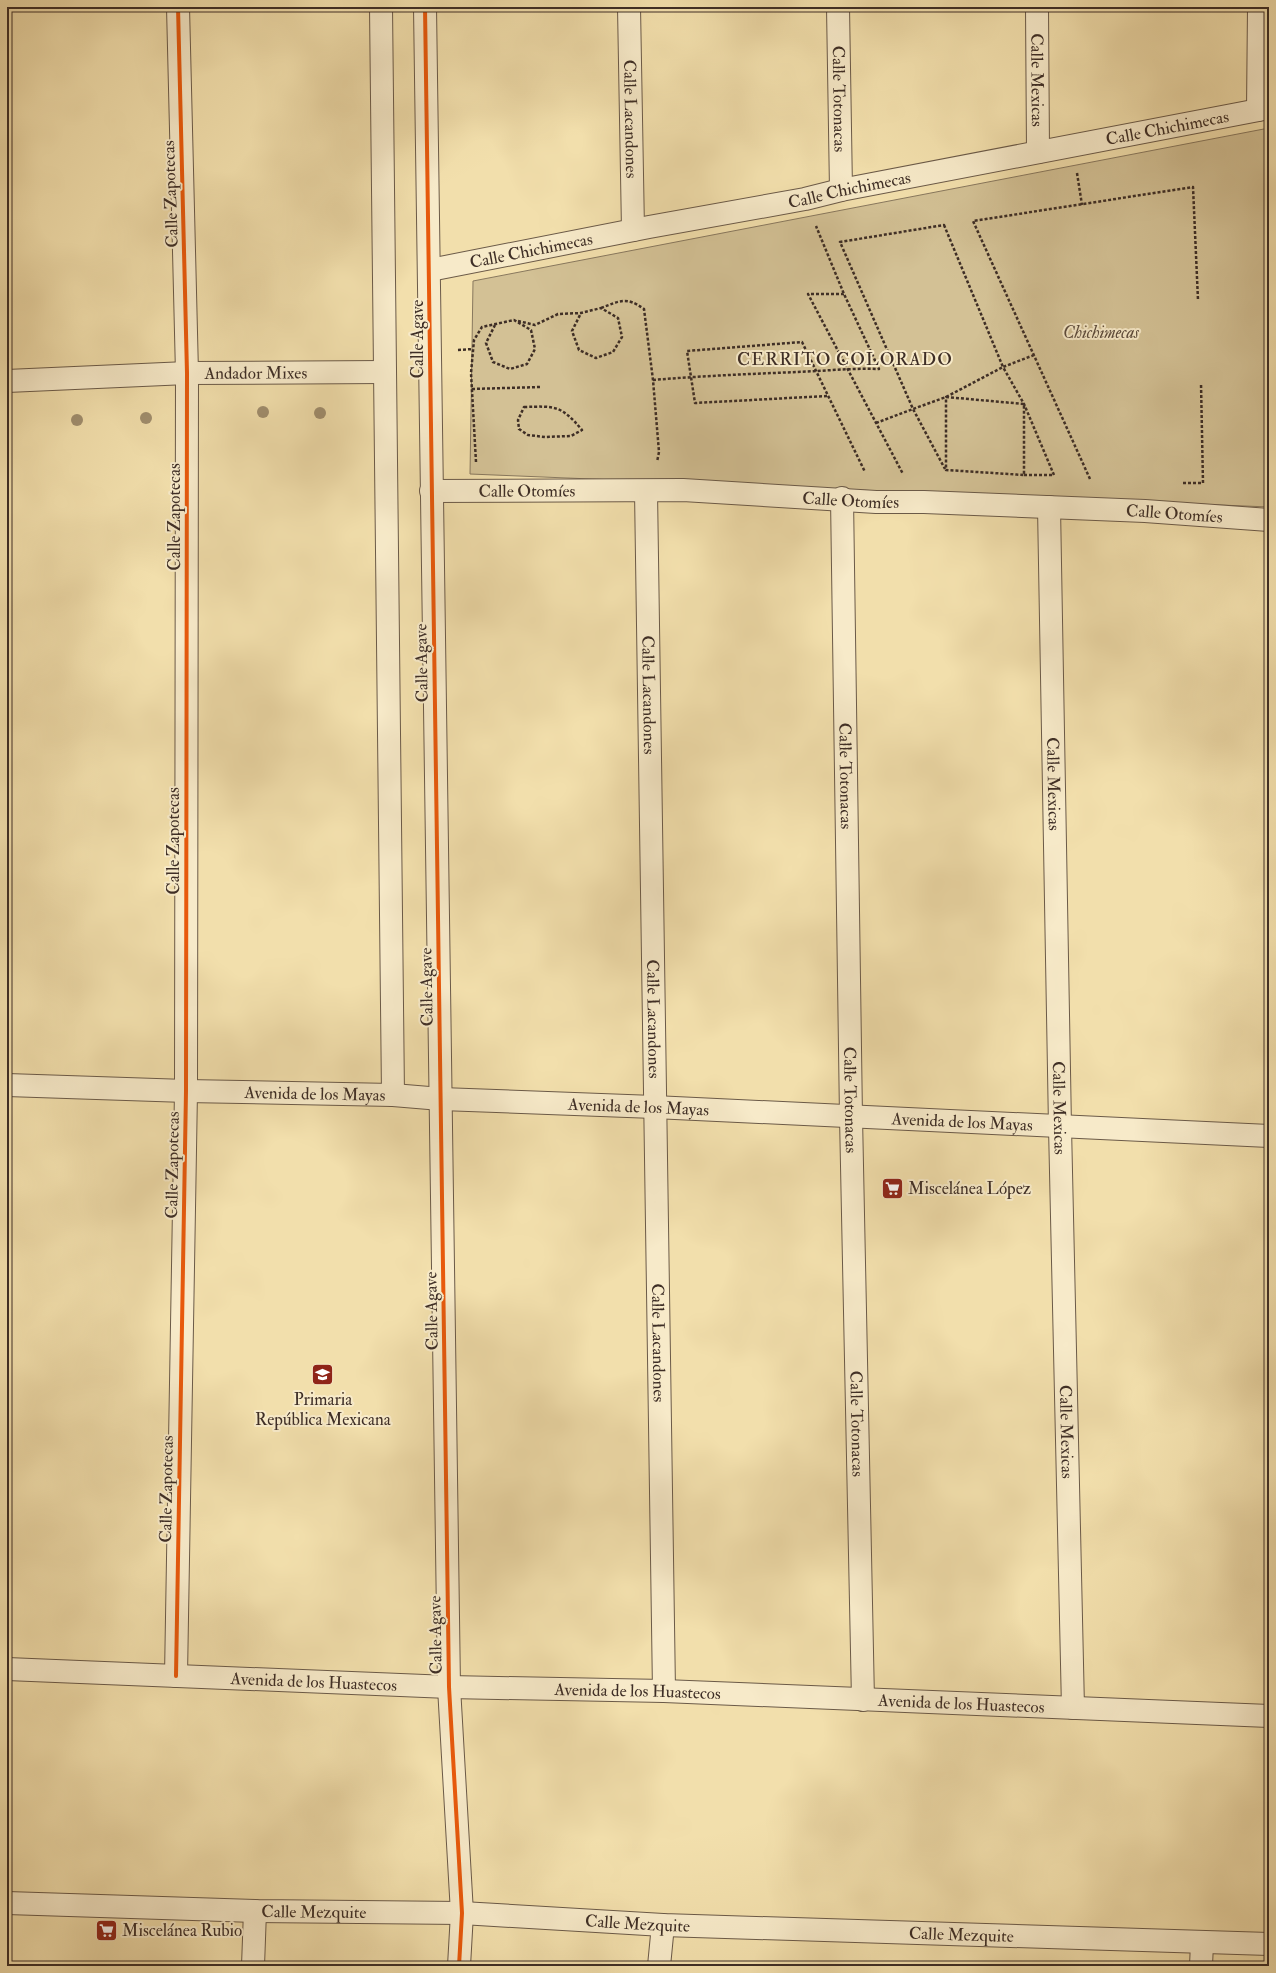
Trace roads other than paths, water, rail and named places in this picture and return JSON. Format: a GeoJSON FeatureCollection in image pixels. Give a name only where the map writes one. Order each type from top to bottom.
{"type":"FeatureCollection","features":[{"type":"Feature","properties":{"kind":"street","name":"Calle Zapotecas"},"geometry":{"type":"LineString","coordinates":[[176,1676],[186,1091],[187,372],[178,7]]}},
{"type":"Feature","properties":{"kind":"street","name":"Calle Agave"},"geometry":{"type":"LineString","coordinates":[[381,7],[393,1095]]}},
{"type":"Feature","properties":{"kind":"street","name":"Calle Agave"},"geometry":{"type":"LineString","coordinates":[[425,7],[428,251],[430,270],[431,491],[449,1687],[462,1913],[459,1966]]}},
{"type":"Feature","properties":{"kind":"street","name":"Calle Lacandones"},"geometry":{"type":"LineString","coordinates":[[629,7],[632,230]]}},
{"type":"Feature","properties":{"kind":"street","name":"Calle Totonacas"},"geometry":{"type":"LineString","coordinates":[[838,7],[841,190]]}},
{"type":"Feature","properties":{"kind":"street","name":"Calle Mexicas"},"geometry":{"type":"LineString","coordinates":[[1036,7],[1038,152]]}},
{"type":"Feature","properties":{"kind":"street"},"geometry":{"type":"LineString","coordinates":[[1258,7],[1264,109]]}},
{"type":"Feature","properties":{"kind":"street","name":"Calle Chichimecas"},"geometry":{"type":"LineString","coordinates":[[430,270],[632,230],[805,199],[841,190],[1264,109]]}},
{"type":"Feature","properties":{"kind":"street","name":"Andador Mixes"},"geometry":{"type":"LineString","coordinates":[[7,381],[187,372],[385,372]]}},
{"type":"Feature","properties":{"kind":"street","name":"Calle Otomíes"},"geometry":{"type":"LineString","coordinates":[[431,491],[683,490],[842,498],[876,502],[924,502],[1145,510],[1269,520]]}},
{"type":"Feature","properties":{"kind":"street","name":"Calle Lacandones"},"geometry":{"type":"LineString","coordinates":[[646,491],[654,1107],[664,1691]]}},
{"type":"Feature","properties":{"kind":"street","name":"Calle Totonacas"},"geometry":{"type":"LineString","coordinates":[[842,498],[851,1117],[863,1700]]}},
{"type":"Feature","properties":{"kind":"street","name":"Calle Mexicas"},"geometry":{"type":"LineString","coordinates":[[1049,507],[1060,1127],[1073,1708]]}},
{"type":"Feature","properties":{"kind":"street","name":"Avenida de los Mayas"},"geometry":{"type":"LineString","coordinates":[[7,1085],[186,1091],[393,1095],[441,1100],[654,1107],[1269,1136]]}},
{"type":"Feature","properties":{"kind":"street","name":"Avenida de los Huastecos"},"geometry":{"type":"LineString","coordinates":[[7,1669],[449,1687],[664,1691],[1269,1716]]}},
{"type":"Feature","properties":{"kind":"street","name":"Calle Mezquite"},"geometry":{"type":"LineString","coordinates":[[7,1903],[255,1911],[462,1913],[663,1925],[1269,1944]]}},
{"type":"Feature","properties":{"kind":"street"},"geometry":{"type":"LineString","coordinates":[[253,1966],[255,1911]]}},
{"type":"Feature","properties":{"kind":"street"},"geometry":{"type":"LineString","coordinates":[[659,1966],[663,1925]]}},
{"type":"Feature","properties":{"kind":"street"},"geometry":{"type":"LineString","coordinates":[[1201,1966],[1202,1943]]}},
{"type":"Feature","properties":{"kind":"place","name":"Miscelánea López"},"geometry":{"type":"Point","coordinates":[892,1188]}},
{"type":"Feature","properties":{"kind":"place","name":"Primaria República Mexicana"},"geometry":{"type":"Point","coordinates":[323,1375]}},
{"type":"Feature","properties":{"kind":"place","name":"Miscelánea Rubio"},"geometry":{"type":"Point","coordinates":[106,1930]}},
{"type":"Feature","properties":{"kind":"district","name":"CERRITO COLORADO"},"geometry":{"type":"Point","coordinates":[845,359]}},
{"type":"Feature","properties":{"kind":"park label","name":"Chichimecas"},"geometry":{"type":"Point","coordinates":[1101,332]}}]}
